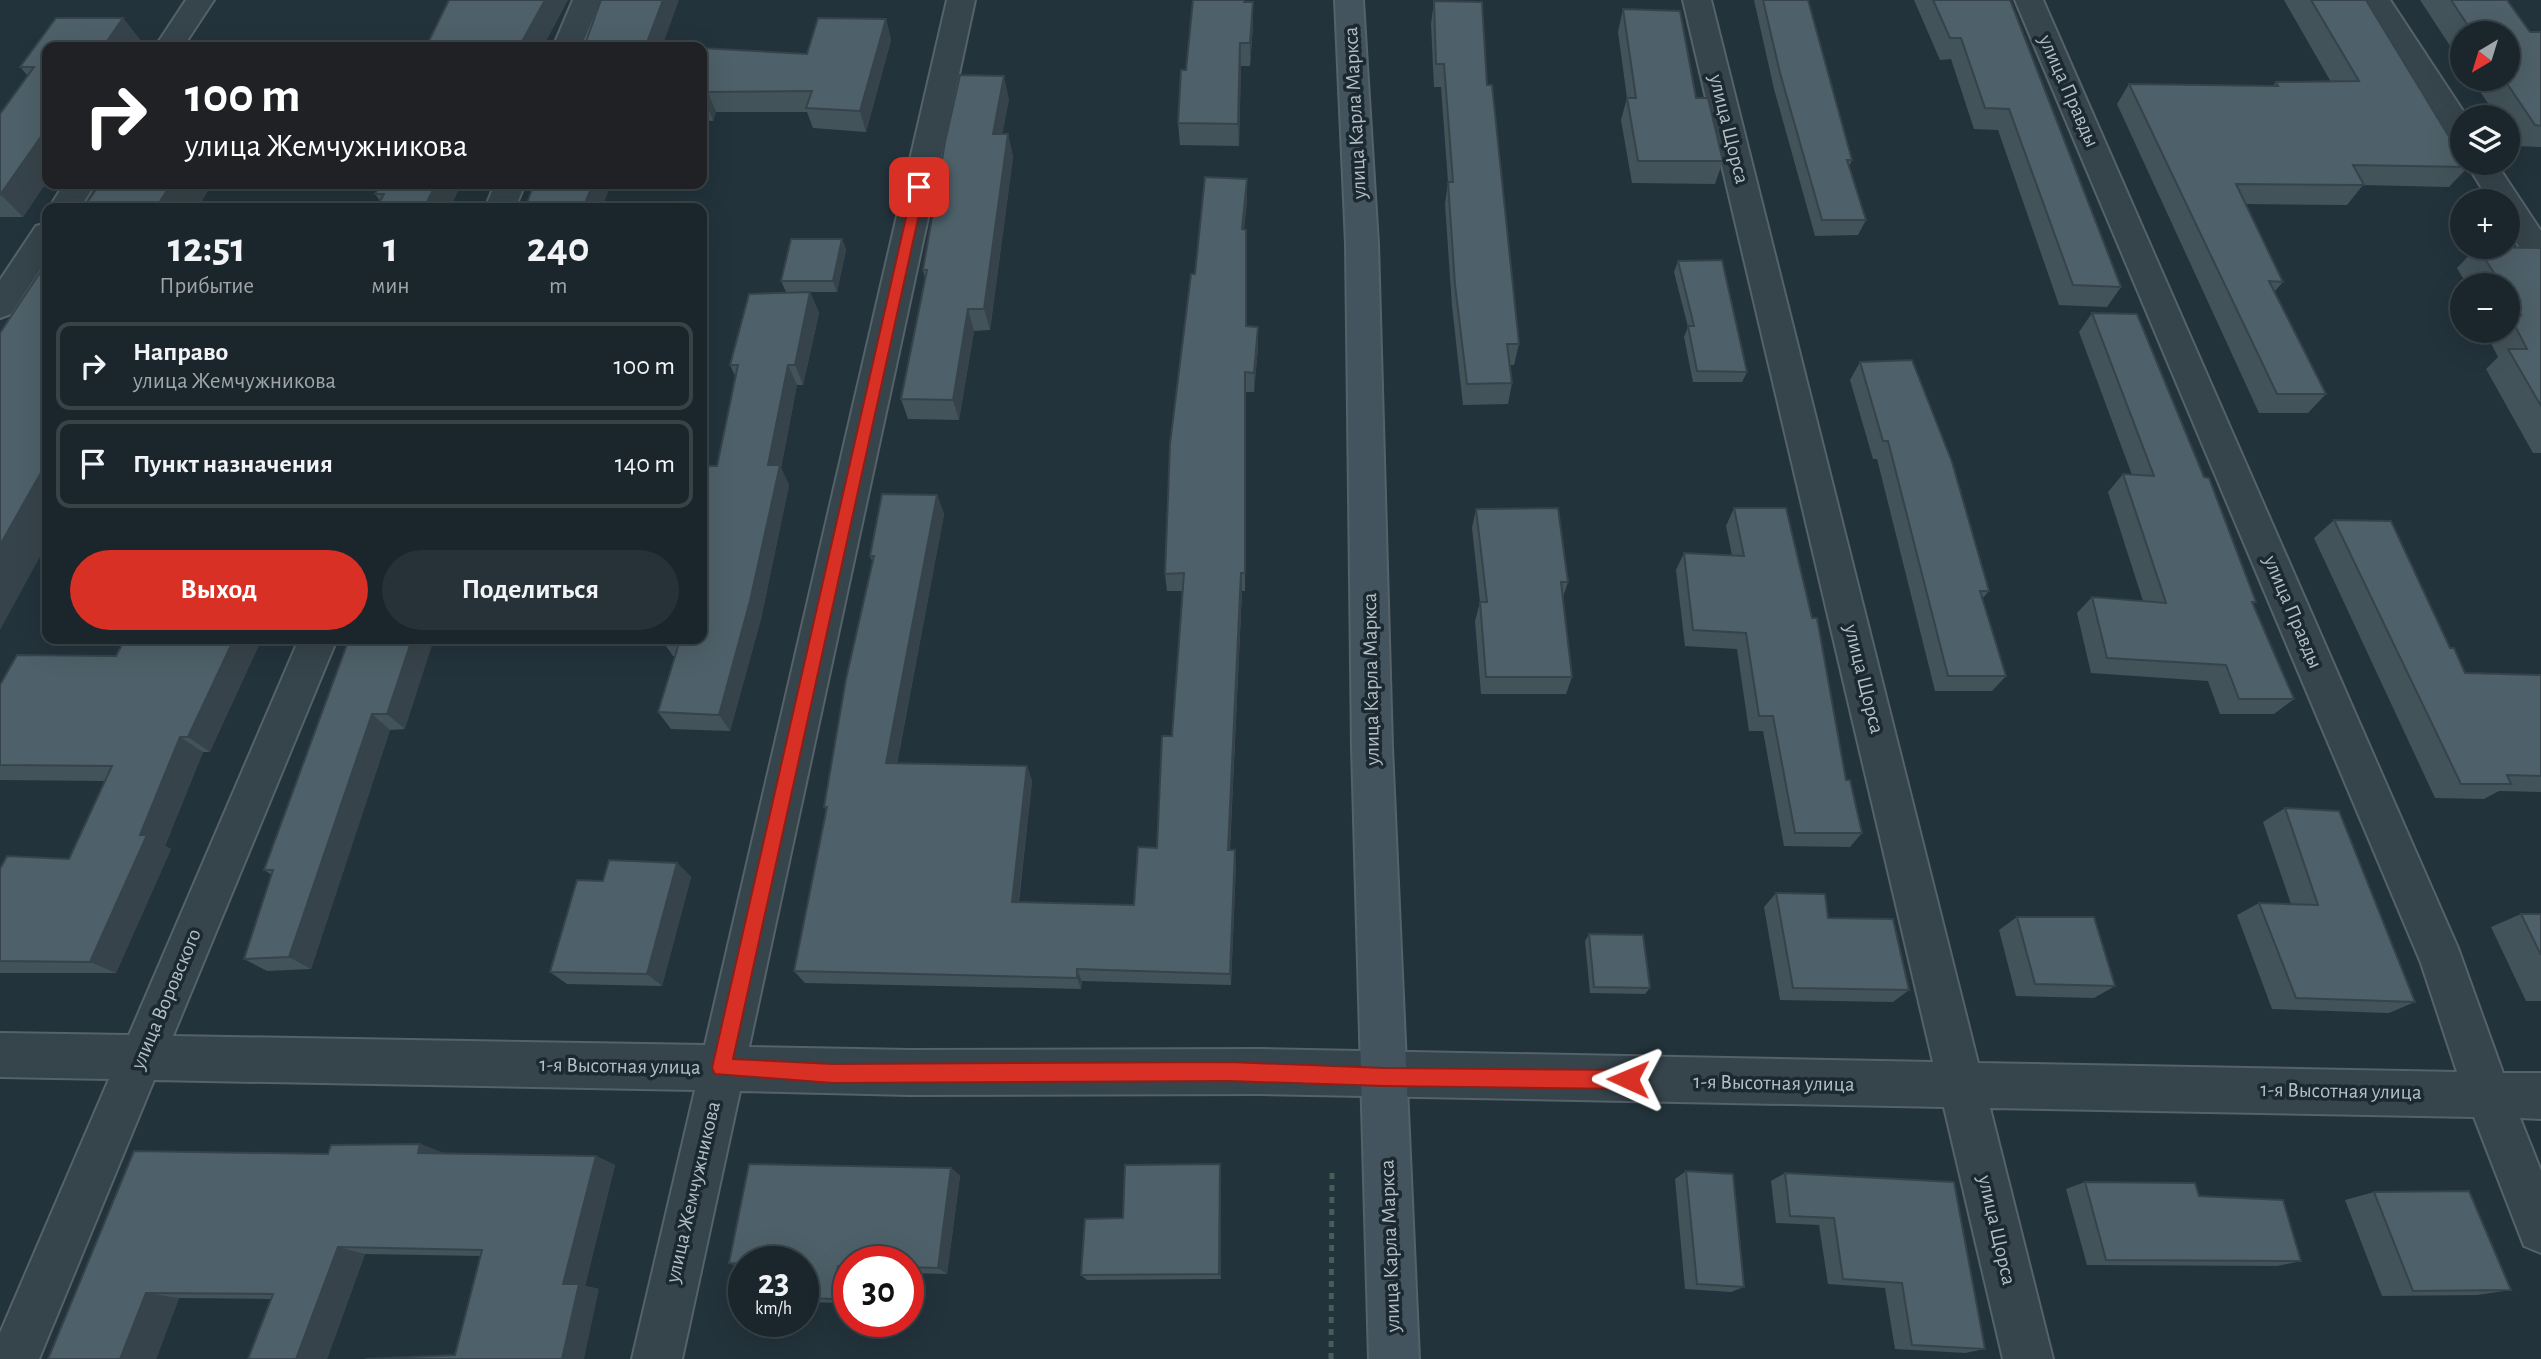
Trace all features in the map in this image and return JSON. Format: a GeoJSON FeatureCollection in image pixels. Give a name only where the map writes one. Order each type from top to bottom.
{"type":"FeatureCollection","features":[{"type":"Feature","properties":{"kind":"main road","name":"улица Карла Маркса"},"geometry":{"type":"LineString","coordinates":[[1349,0],[1362,244],[1373,761],[1394,1359]]}},
{"type":"Feature","properties":{"kind":"street"},"geometry":{"type":"LineString","coordinates":[[172,42],[200,0]]}},
{"type":"Feature","properties":{"kind":"street"},"geometry":{"type":"LineString","coordinates":[[569,42],[587,0]]}},
{"type":"Feature","properties":{"kind":"street","name":"улица Жемчужникова"},"geometry":{"type":"LineString","coordinates":[[657,1359],[961,0]]}},
{"type":"Feature","properties":{"kind":"street","name":"улица Щорса"},"geometry":{"type":"LineString","coordinates":[[1697,0],[1964,1087],[2028,1359]]}},
{"type":"Feature","properties":{"kind":"street","name":"улица Правды"},"geometry":{"type":"LineString","coordinates":[[2029,0],[2443,963],[2488,1096],[2541,1229]]}},
{"type":"Feature","properties":{"kind":"street"},"geometry":{"type":"LineString","coordinates":[[2376,0],[2450,114]]}},
{"type":"Feature","properties":{"kind":"street"},"geometry":{"type":"LineString","coordinates":[[2520,223],[2541,256]]}},
{"type":"Feature","properties":{"kind":"street"},"geometry":{"type":"LineString","coordinates":[[0,306],[42,242]]}},
{"type":"Feature","properties":{"kind":"street","name":"улица Воровского"},"geometry":{"type":"LineString","coordinates":[[15,1359],[316,644]]}},
{"type":"Feature","properties":{"kind":"street","name":"1-я Высотная улица"},"geometry":{"type":"LineString","coordinates":[[0,1055],[721,1068],[833,1073],[1229,1072],[1964,1087],[2394,1091],[2541,1096]]}},
{"type":"Feature","properties":{"kind":"building"},"geometry":{"type":"Polygon","coordinates":[[[449,0],[545,0],[522,42],[428,42],[449,0]]]}},
{"type":"Feature","properties":{"kind":"building"},"geometry":{"type":"Polygon","coordinates":[[[601,0],[663,0],[647,42],[586,42],[601,0]]]}},
{"type":"Feature","properties":{"kind":"building"},"geometry":{"type":"Polygon","coordinates":[[[1193,0],[1253,2],[1250,43],[1240,43],[1238,124],[1178,123],[1181,70],[1186,70],[1193,0]]]}},
{"type":"Feature","properties":{"kind":"building"},"geometry":{"type":"Polygon","coordinates":[[[1763,0],[1808,0],[1852,160],[1847,160],[1866,220],[1822,220],[1780,73],[1763,0]]]}},
{"type":"Feature","properties":{"kind":"building"},"geometry":{"type":"Polygon","coordinates":[[[1933,0],[2010,0],[2121,287],[2073,285],[2009,109],[1985,108],[1961,38],[1950,38],[1933,0]]]}},
{"type":"Feature","properties":{"kind":"building"},"geometry":{"type":"Polygon","coordinates":[[[2311,0],[2366,0],[2450,138],[2450,167],[2353,165],[2364,185],[2236,184],[2283,282],[2269,281],[2326,394],[2277,394],[2129,84],[2278,86],[2276,82],[2359,81],[2311,0]]]}},
{"type":"Feature","properties":{"kind":"building"},"geometry":{"type":"Polygon","coordinates":[[[2451,0],[2507,0],[2530,32],[2541,32],[2541,126],[2535,125],[2512,91],[2520,91],[2520,21],[2465,21],[2451,0]]]}},
{"type":"Feature","properties":{"kind":"building"},"geometry":{"type":"Polygon","coordinates":[[[1434,1],[1482,2],[1487,85],[1492,85],[1519,344],[1507,344],[1512,383],[1467,384],[1455,285],[1448,182],[1453,182],[1444,64],[1436,64],[1434,1]]]}},
{"type":"Feature","properties":{"kind":"building"},"geometry":{"type":"Polygon","coordinates":[[[1623,9],[1680,11],[1696,98],[1708,98],[1723,161],[1638,161],[1627,98],[1636,98],[1623,9]]]}},
{"type":"Feature","properties":{"kind":"building"},"geometry":{"type":"Polygon","coordinates":[[[56,18],[123,18],[106,42],[42,42],[42,135],[0,195],[0,114],[34,67],[20,67],[56,18]]]}},
{"type":"Feature","properties":{"kind":"building"},"geometry":{"type":"Polygon","coordinates":[[[818,18],[886,19],[860,111],[806,108],[812,91],[708,92],[707,95],[707,48],[807,54],[818,18]]]}},
{"type":"Feature","properties":{"kind":"building"},"geometry":{"type":"Polygon","coordinates":[[[960,75],[1004,76],[993,134],[1008,134],[984,309],[968,309],[953,400],[901,399],[927,270],[923,270],[945,142],[960,75]]]}},
{"type":"Feature","properties":{"kind":"building"},"geometry":{"type":"Polygon","coordinates":[[[1205,177],[1247,179],[1242,229],[1246,230],[1246,326],[1258,327],[1254,373],[1245,372],[1245,573],[1241,573],[1228,850],[1235,850],[1230,974],[1077,969],[1077,978],[794,971],[827,807],[824,807],[846,679],[874,556],[870,556],[882,494],[937,495],[886,763],[1027,766],[1012,902],[1134,905],[1138,847],[1157,848],[1162,736],[1172,736],[1184,573],[1165,574],[1170,444],[1191,274],[1195,274],[1205,177]]]}},
{"type":"Feature","properties":{"kind":"building"},"geometry":{"type":"Polygon","coordinates":[[[96,189],[168,189],[159,203],[87,203],[96,189]]]}},
{"type":"Feature","properties":{"kind":"building"},"geometry":{"type":"Polygon","coordinates":[[[378,189],[434,189],[426,203],[379,203],[384,194],[375,194],[378,189]]]}},
{"type":"Feature","properties":{"kind":"building"},"geometry":{"type":"Polygon","coordinates":[[[532,189],[591,189],[585,203],[527,203],[532,189]]]}},
{"type":"Feature","properties":{"kind":"building"},"geometry":{"type":"Polygon","coordinates":[[[791,239],[842,239],[833,281],[781,281],[791,239]]]}},
{"type":"Feature","properties":{"kind":"building"},"geometry":{"type":"Polygon","coordinates":[[[2520,248],[2541,248],[2541,406],[2508,349],[2527,349],[2520,335],[2520,273],[2494,273],[2485,259],[2520,259],[2520,248]]]}},
{"type":"Feature","properties":{"kind":"building"},"geometry":{"type":"Polygon","coordinates":[[[1722,260],[1747,372],[1697,371],[1688,326],[1694,326],[1678,261],[1722,260]]]}},
{"type":"Feature","properties":{"kind":"building"},"geometry":{"type":"Polygon","coordinates":[[[42,270],[42,471],[0,545],[0,333],[42,270]]]}},
{"type":"Feature","properties":{"kind":"building"},"geometry":{"type":"Polygon","coordinates":[[[810,292],[795,365],[788,365],[768,465],[780,465],[750,601],[719,715],[658,712],[679,644],[707,644],[707,466],[717,466],[738,365],[730,365],[749,294],[810,292]]]}},
{"type":"Feature","properties":{"kind":"building"},"geometry":{"type":"Polygon","coordinates":[[[2092,313],[2137,314],[2204,477],[2209,478],[2256,602],[2252,602],[2294,699],[2239,699],[2226,665],[2107,658],[2092,597],[2166,603],[2123,474],[2154,476],[2092,313]]]}},
{"type":"Feature","properties":{"kind":"building"},"geometry":{"type":"Polygon","coordinates":[[[1912,360],[1952,462],[1989,591],[1980,591],[2006,676],[1948,676],[1888,441],[1883,441],[1860,362],[1912,360]]]}},
{"type":"Feature","properties":{"kind":"building"},"geometry":{"type":"Polygon","coordinates":[[[1558,508],[1568,582],[1561,582],[1572,677],[1486,677],[1480,602],[1487,602],[1476,509],[1558,508]]]}},
{"type":"Feature","properties":{"kind":"building"},"geometry":{"type":"Polygon","coordinates":[[[1734,508],[1786,508],[1812,618],[1817,618],[1846,780],[1850,780],[1862,833],[1795,833],[1773,716],[1759,716],[1746,633],[1693,630],[1684,553],[1744,556],[1734,508]]]}},
{"type":"Feature","properties":{"kind":"building"},"geometry":{"type":"Polygon","coordinates":[[[2334,520],[2391,521],[2450,648],[2454,648],[2465,673],[2541,675],[2541,776],[2507,775],[2511,784],[2461,784],[2334,520]]]}},
{"type":"Feature","properties":{"kind":"building"},"geometry":{"type":"Polygon","coordinates":[[[122,644],[232,644],[188,737],[180,737],[140,835],[147,835],[90,962],[0,961],[0,869],[7,856],[69,859],[112,766],[0,765],[0,685],[17,655],[116,656],[122,644]]]}},
{"type":"Feature","properties":{"kind":"building"},"geometry":{"type":"Polygon","coordinates":[[[347,644],[410,644],[387,714],[372,714],[289,957],[244,959],[273,870],[264,870],[347,644]]]}},
{"type":"Feature","properties":{"kind":"building"},"geometry":{"type":"Polygon","coordinates":[[[2285,808],[2339,811],[2415,1002],[2296,998],[2259,903],[2318,905],[2285,808]]]}},
{"type":"Feature","properties":{"kind":"building"},"geometry":{"type":"Polygon","coordinates":[[[609,860],[677,863],[647,974],[550,972],[577,880],[603,881],[609,860]]]}},
{"type":"Feature","properties":{"kind":"building"},"geometry":{"type":"Polygon","coordinates":[[[1776,893],[1825,894],[1828,918],[1893,919],[1909,990],[1793,988],[1776,893]]]}},
{"type":"Feature","properties":{"kind":"building"},"geometry":{"type":"Polygon","coordinates":[[[2521,914],[2541,914],[2541,955],[2521,914]]]}},
{"type":"Feature","properties":{"kind":"building"},"geometry":{"type":"Polygon","coordinates":[[[2017,917],[2094,917],[2115,986],[2035,984],[2017,917]]]}},
{"type":"Feature","properties":{"kind":"building"},"geometry":{"type":"Polygon","coordinates":[[[1589,934],[1643,935],[1650,988],[1594,987],[1589,934]]]}},
{"type":"Feature","properties":{"kind":"building"},"geometry":{"type":"Polygon","coordinates":[[[420,1144],[418,1153],[596,1156],[563,1284],[579,1284],[562,1359],[365,1359],[455,1355],[482,1250],[338,1247],[296,1359],[248,1359],[273,1294],[146,1293],[120,1359],[48,1359],[134,1151],[328,1154],[331,1145],[420,1144]]]}},
{"type":"Feature","properties":{"kind":"building"},"geometry":{"type":"Polygon","coordinates":[[[749,1164],[951,1168],[938,1268],[924,1268],[924,1246],[833,1246],[833,1299],[819,1299],[819,1246],[732,1246],[749,1164]]]}},
{"type":"Feature","properties":{"kind":"building"},"geometry":{"type":"Polygon","coordinates":[[[1220,1164],[1219,1274],[1081,1275],[1085,1219],[1123,1218],[1125,1165],[1220,1164]]]}},
{"type":"Feature","properties":{"kind":"building"},"geometry":{"type":"Polygon","coordinates":[[[1686,1171],[1733,1174],[1744,1287],[1697,1284],[1686,1171]]]}},
{"type":"Feature","properties":{"kind":"building"},"geometry":{"type":"Polygon","coordinates":[[[1785,1173],[1954,1182],[1985,1349],[1912,1345],[1902,1283],[1843,1279],[1834,1218],[1790,1216],[1785,1173]]]}},
{"type":"Feature","properties":{"kind":"building"},"geometry":{"type":"Polygon","coordinates":[[[2085,1182],[2195,1183],[2199,1196],[2283,1200],[2301,1261],[2106,1260],[2085,1182]]]}},
{"type":"Feature","properties":{"kind":"building"},"geometry":{"type":"Polygon","coordinates":[[[2469,1191],[2511,1290],[2413,1291],[2374,1192],[2469,1191]]]}},
{"type":"Feature","properties":{"kind":"route"},"geometry":{"type":"LineString","coordinates":[[919,187],[721,1068],[833,1073],[1229,1072],[1332,1073],[1384,1077],[1628,1079]]}}]}
